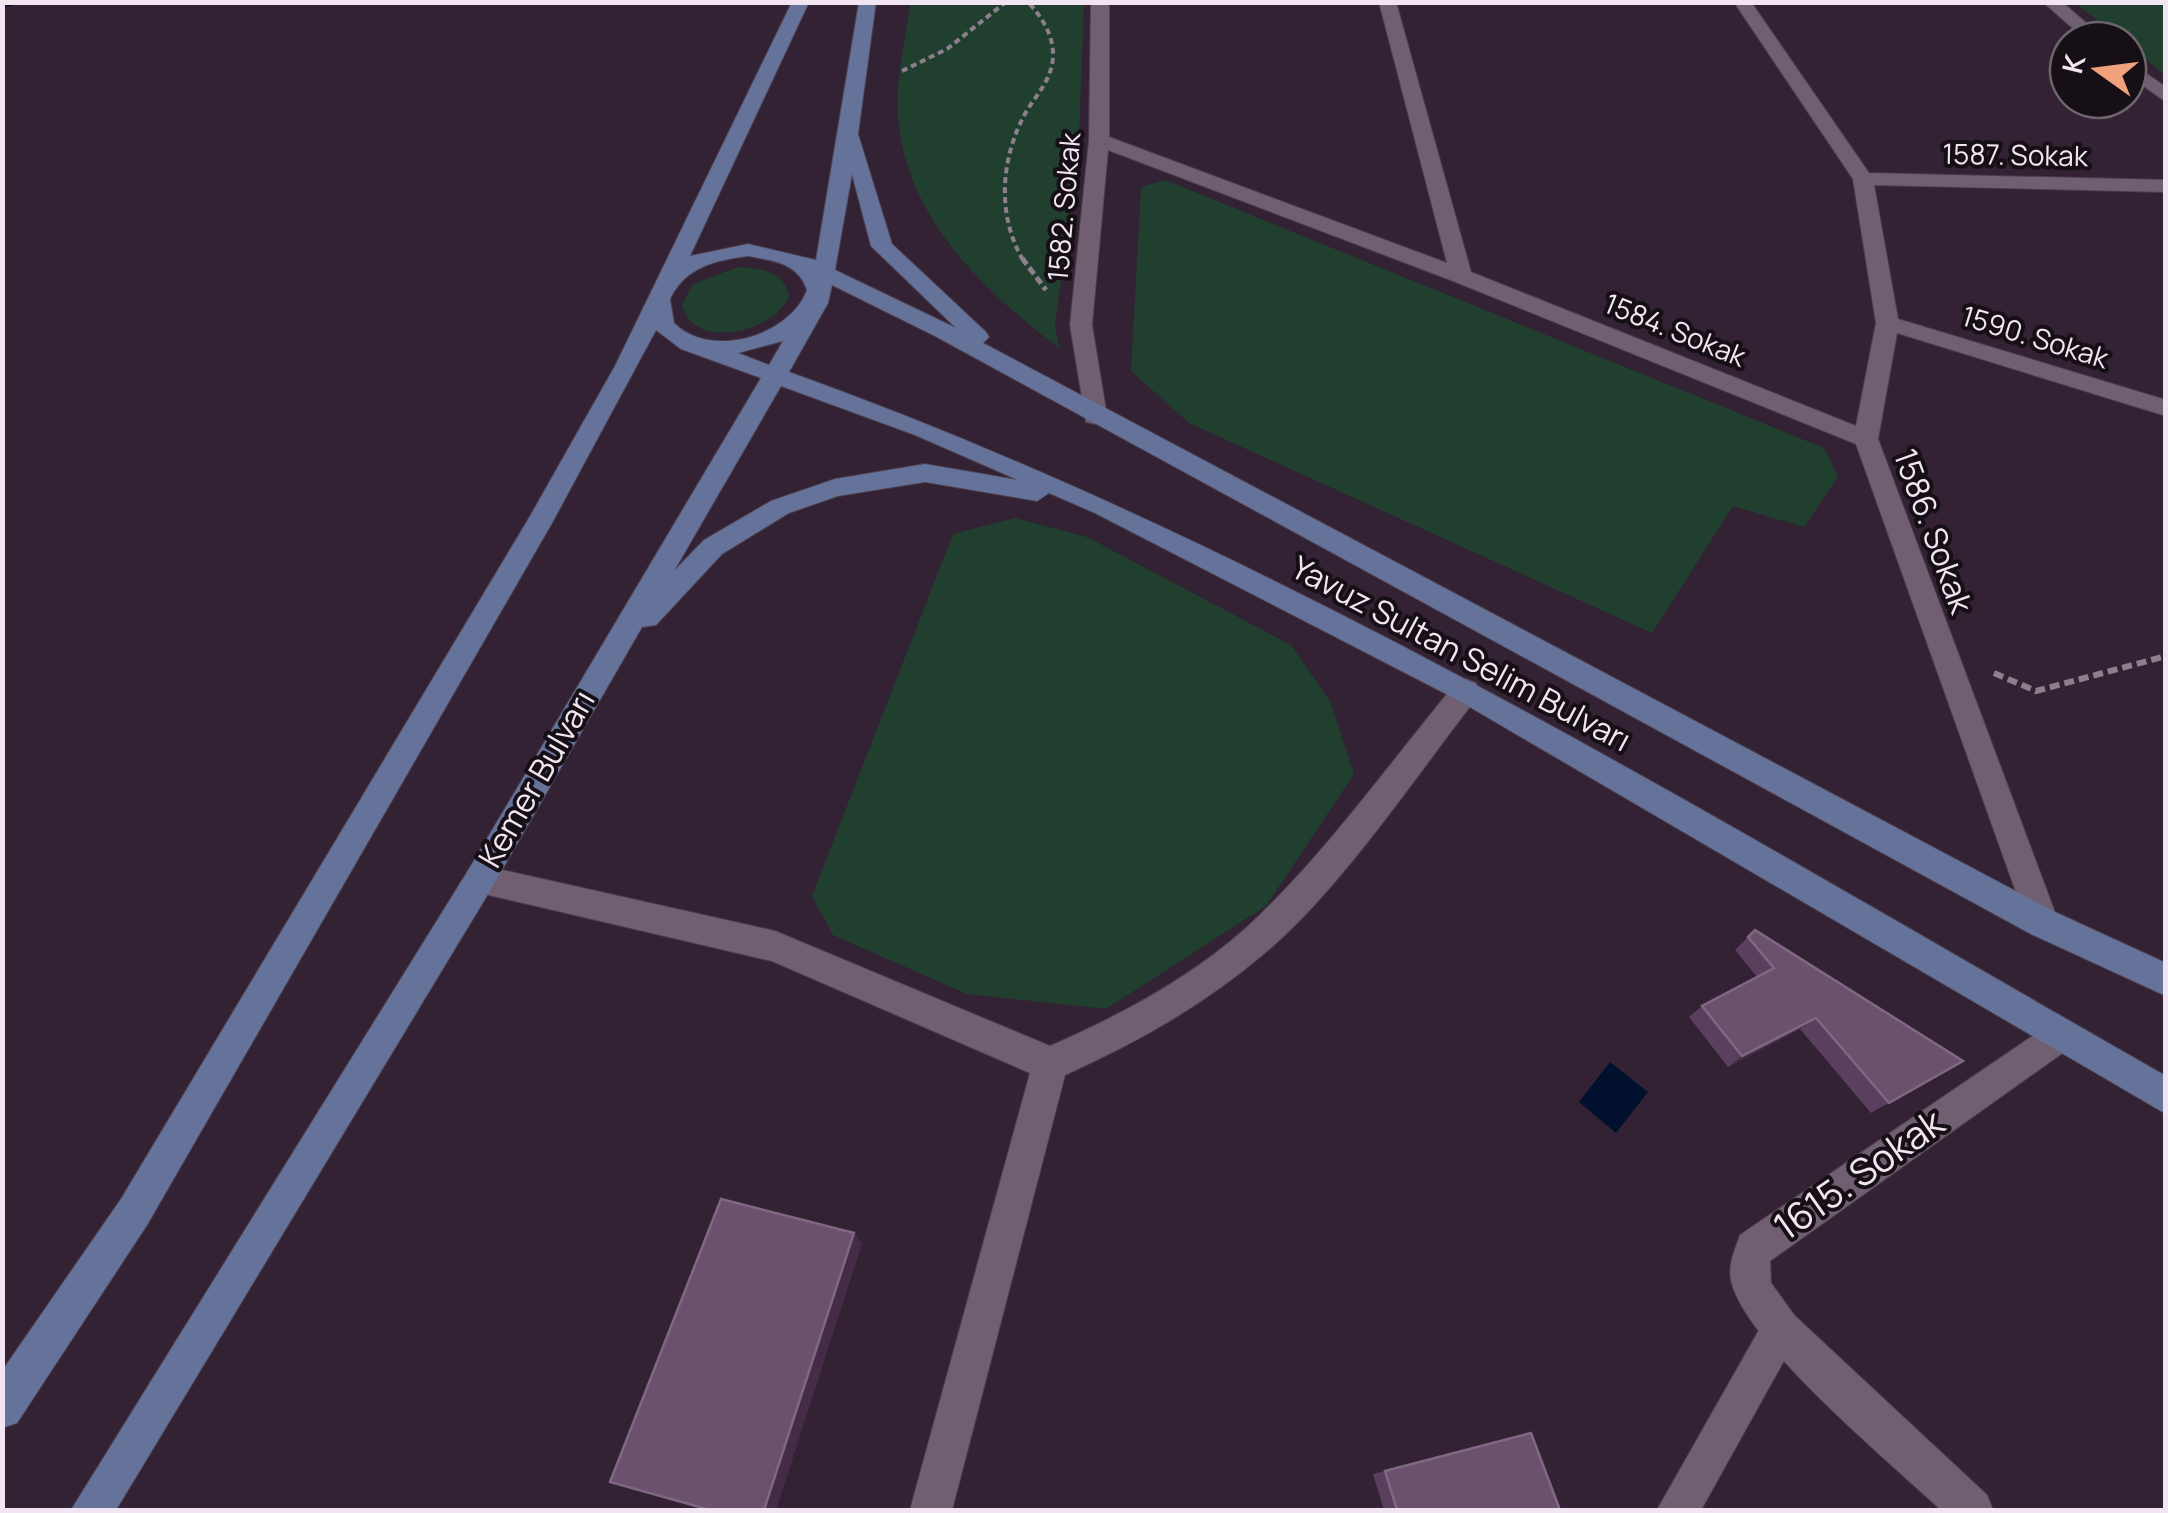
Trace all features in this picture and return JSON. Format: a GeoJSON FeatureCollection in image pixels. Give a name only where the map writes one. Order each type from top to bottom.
{"type":"FeatureCollection","features":[{"type":"Feature","properties":{"kind":"main road"},"geometry":{"type":"LineString","coordinates":[[2,1408],[134,1212],[370,814],[627,366],[801,2]]}},
{"type":"Feature","properties":{"kind":"main road","name":"Kemer Bulvarı"},"geometry":{"type":"LineString","coordinates":[[92,1510],[480,879],[776,375],[821,288],[868,2]]}},
{"type":"Feature","properties":{"kind":"main road"},"geometry":{"type":"LineString","coordinates":[[850,128],[882,246],[1012,370]]}},
{"type":"Feature","properties":{"kind":"main road","name":"Yavuz Sultan Selim Bulvarı"},"geometry":{"type":"LineString","coordinates":[[661,290],[695,262],[721,253],[774,252],[796,259],[821,288],[1012,370],[2043,923],[2166,980]]}},
{"type":"Feature","properties":{"kind":"main road"},"geometry":{"type":"LineString","coordinates":[[661,290],[656,306],[659,321],[689,344],[740,348],[790,332],[821,288]]}},
{"type":"Feature","properties":{"kind":"main road","name":"Yavuz Sultan Selim Bulvarı"},"geometry":{"type":"LineString","coordinates":[[689,344],[924,429],[1104,507],[1466,691],[2166,1096]]}},
{"type":"Feature","properties":{"kind":"main road"},"geometry":{"type":"LineString","coordinates":[[603,664],[713,547],[780,507],[835,488],[924,473],[1104,507]]}},
{"type":"Feature","properties":{"kind":"street","name":"1582. Sokak"},"geometry":{"type":"LineString","coordinates":[[1095,416],[1082,325],[1100,140],[1100,2]]}},
{"type":"Feature","properties":{"kind":"street"},"geometry":{"type":"LineString","coordinates":[[1388,2],[1461,276]]}},
{"type":"Feature","properties":{"kind":"street","name":"1586. Sokak"},"geometry":{"type":"LineString","coordinates":[[1742,2],[1862,179],[1886,323],[1866,439],[2043,923]]}},
{"type":"Feature","properties":{"kind":"street"},"geometry":{"type":"LineString","coordinates":[[2052,2],[2073,20]]}},
{"type":"Feature","properties":{"kind":"street","name":"1584. Sokak"},"geometry":{"type":"LineString","coordinates":[[1100,140],[1461,276],[1866,439]]}},
{"type":"Feature","properties":{"kind":"street","name":"1587. Sokak"},"geometry":{"type":"LineString","coordinates":[[1862,179],[2166,186]]}},
{"type":"Feature","properties":{"kind":"street","name":"1590. Sokak"},"geometry":{"type":"LineString","coordinates":[[1886,323],[2166,408]]}},
{"type":"Feature","properties":{"kind":"street"},"geometry":{"type":"LineString","coordinates":[[480,879],[775,946],[1050,1064],[1140,1024],[1256,940],[1319,873],[1466,691]]}},
{"type":"Feature","properties":{"kind":"street","name":"1615. Sokak"},"geometry":{"type":"LineString","coordinates":[[1972,1510],[1781,1330],[1750,1284],[1748,1266],[1754,1249],[2059,1035]]}},
{"type":"Feature","properties":{"kind":"street"},"geometry":{"type":"LineString","coordinates":[[932,1510],[1050,1064]]}},
{"type":"Feature","properties":{"kind":"street"},"geometry":{"type":"LineString","coordinates":[[1678,1510],[1781,1330]]}},
{"type":"Feature","properties":{"kind":"path"},"geometry":{"type":"LineString","coordinates":[[902,71],[947,49],[1006,2]]}},
{"type":"Feature","properties":{"kind":"path"},"geometry":{"type":"LineString","coordinates":[[1028,2],[1049,31],[1053,59],[1046,83],[1013,142],[1002,199],[1022,267],[1058,302]]}},
{"type":"Feature","properties":{"kind":"path"},"geometry":{"type":"LineString","coordinates":[[1942,652],[2036,691],[2166,656]]}},
{"type":"Feature","properties":{"kind":"green space"},"geometry":{"type":"Polygon","coordinates":[[[910,3],[1084,3],[1079,139],[1055,326],[1059,348],[977,276],[932,219],[916,188],[904,154],[897,103],[910,3]]]}},
{"type":"Feature","properties":{"kind":"green space"},"geometry":{"type":"Polygon","coordinates":[[[2075,3],[2165,3],[2165,75],[2148,61],[2148,20],[2097,20],[2075,3]]]}},
{"type":"Feature","properties":{"kind":"green space"},"geometry":{"type":"Polygon","coordinates":[[[1165,180],[1824,448],[1838,477],[1804,527],[1733,506],[1652,633],[1189,423],[1131,371],[1141,187],[1165,180]]]}},
{"type":"Feature","properties":{"kind":"green space"},"geometry":{"type":"Polygon","coordinates":[[[738,267],[763,270],[783,281],[789,297],[780,309],[767,320],[734,332],[702,328],[689,320],[682,305],[693,284],[738,267]]]}},
{"type":"Feature","properties":{"kind":"green space"},"geometry":{"type":"Polygon","coordinates":[[[1015,518],[1087,537],[1291,645],[1330,701],[1354,774],[1266,906],[1106,1009],[967,994],[833,935],[812,896],[953,534],[1015,518]]]}},
{"type":"Feature","properties":{"kind":"water"},"geometry":{"type":"Polygon","coordinates":[[[1610,1062],[1648,1092],[1616,1133],[1579,1102],[1610,1062]]]}},
{"type":"Feature","properties":{"kind":"building"},"geometry":{"type":"Polygon","coordinates":[[[1755,930],[1963,1061],[1889,1103],[1816,1018],[1742,1056],[1702,1006],[1774,968],[1748,937],[1755,930]]]}},
{"type":"Feature","properties":{"kind":"building"},"geometry":{"type":"Polygon","coordinates":[[[721,1199],[854,1233],[764,1510],[710,1510],[610,1482],[721,1199]]]}},
{"type":"Feature","properties":{"kind":"building"},"geometry":{"type":"Polygon","coordinates":[[[1531,1433],[1560,1510],[1397,1510],[1385,1471],[1531,1433]]]}},
{"type":"Feature","properties":{"kind":"waterway"},"geometry":{"type":"LineString","coordinates":[[2,6],[16,2]]}}]}
